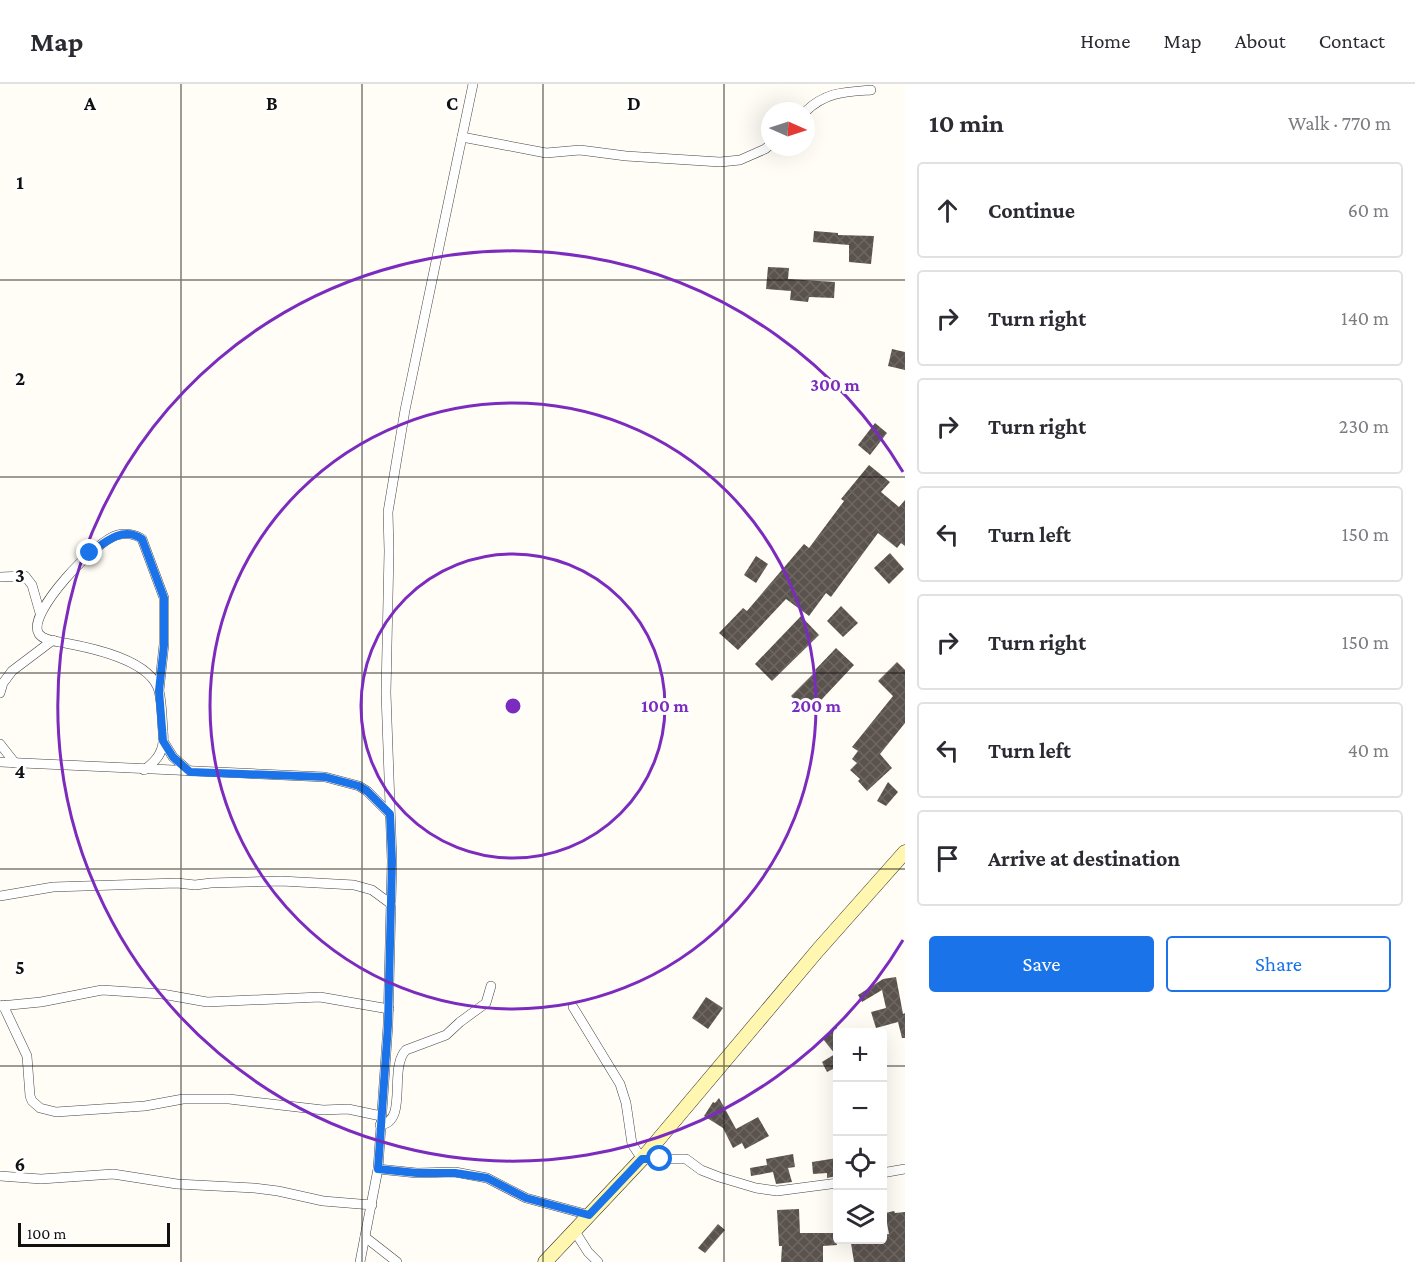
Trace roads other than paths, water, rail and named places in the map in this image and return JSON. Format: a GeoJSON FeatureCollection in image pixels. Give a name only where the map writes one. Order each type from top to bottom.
{"type":"FeatureCollection","features":[{"type":"Feature","properties":{"kind":"main road"},"geometry":{"type":"LineString","coordinates":[[544,1262],[642,1159],[818,950],[905,852]]}},
{"type":"Feature","properties":{"kind":"street"},"geometry":{"type":"LineString","coordinates":[[360,1262],[378,1169],[389,1009],[391,904],[386,693],[388,512],[405,410],[473,84]]}},
{"type":"Feature","properties":{"kind":"street"},"geometry":{"type":"LineString","coordinates":[[815,104],[823,97],[848,91],[871,90]]}},
{"type":"Feature","properties":{"kind":"street"},"geometry":{"type":"LineString","coordinates":[[462,137],[546,153],[580,150],[626,156],[720,162],[740,160],[761,151]]}},
{"type":"Feature","properties":{"kind":"street"},"geometry":{"type":"LineString","coordinates":[[37,651],[40,636],[37,624],[40,613],[53,593],[90,553],[110,538],[118,535],[136,535],[142,539],[164,598],[164,645],[159,691],[163,741],[158,759],[144,770]]}},
{"type":"Feature","properties":{"kind":"street"},"geometry":{"type":"LineString","coordinates":[[0,577],[25,576],[32,585],[40,613]]}},
{"type":"Feature","properties":{"kind":"street"},"geometry":{"type":"LineString","coordinates":[[40,636],[100,652],[135,665],[151,677],[159,691]]}},
{"type":"Feature","properties":{"kind":"street"},"geometry":{"type":"LineString","coordinates":[[0,693],[3,683],[12,671],[53,640]]}},
{"type":"Feature","properties":{"kind":"street"},"geometry":{"type":"LineString","coordinates":[[163,741],[173,757],[190,772]]}},
{"type":"Feature","properties":{"kind":"street"},"geometry":{"type":"LineString","coordinates":[[0,744],[15,763]]}},
{"type":"Feature","properties":{"kind":"street"},"geometry":{"type":"LineString","coordinates":[[0,762],[325,777],[359,786],[390,814]]}},
{"type":"Feature","properties":{"kind":"street"},"geometry":{"type":"LineString","coordinates":[[0,896],[53,887],[281,881],[365,886],[391,904]]}},
{"type":"Feature","properties":{"kind":"street"},"geometry":{"type":"LineString","coordinates":[[389,1009],[320,997],[207,1002],[162,994],[102,990],[41,1002],[1,1005],[27,1056],[30,1096],[40,1108],[56,1112],[145,1106],[183,1099],[229,1099],[323,1110],[348,1108],[381,1121],[385,1125],[397,1108],[397,1072],[402,1054],[406,1050],[446,1035],[460,1022],[479,1010],[489,998],[491,986]]}},
{"type":"Feature","properties":{"kind":"street"},"geometry":{"type":"LineString","coordinates":[[573,1007],[620,1084],[626,1103],[632,1144],[642,1159],[686,1159],[701,1170],[719,1177],[756,1188],[777,1191],[833,1184]]}},
{"type":"Feature","properties":{"kind":"street"},"geometry":{"type":"LineString","coordinates":[[887,1172],[905,1168]]}},
{"type":"Feature","properties":{"kind":"street"},"geometry":{"type":"LineString","coordinates":[[378,1169],[417,1173],[455,1173],[487,1178],[526,1198],[589,1215]]}},
{"type":"Feature","properties":{"kind":"street"},"geometry":{"type":"LineString","coordinates":[[0,1176],[41,1179],[113,1174],[177,1184],[254,1188],[322,1201],[372,1205]]}},
{"type":"Feature","properties":{"kind":"street"},"geometry":{"type":"LineString","coordinates":[[574,1230],[588,1252],[598,1262]]}},
{"type":"Feature","properties":{"kind":"street"},"geometry":{"type":"LineString","coordinates":[[365,1237],[397,1262]]}}]}
